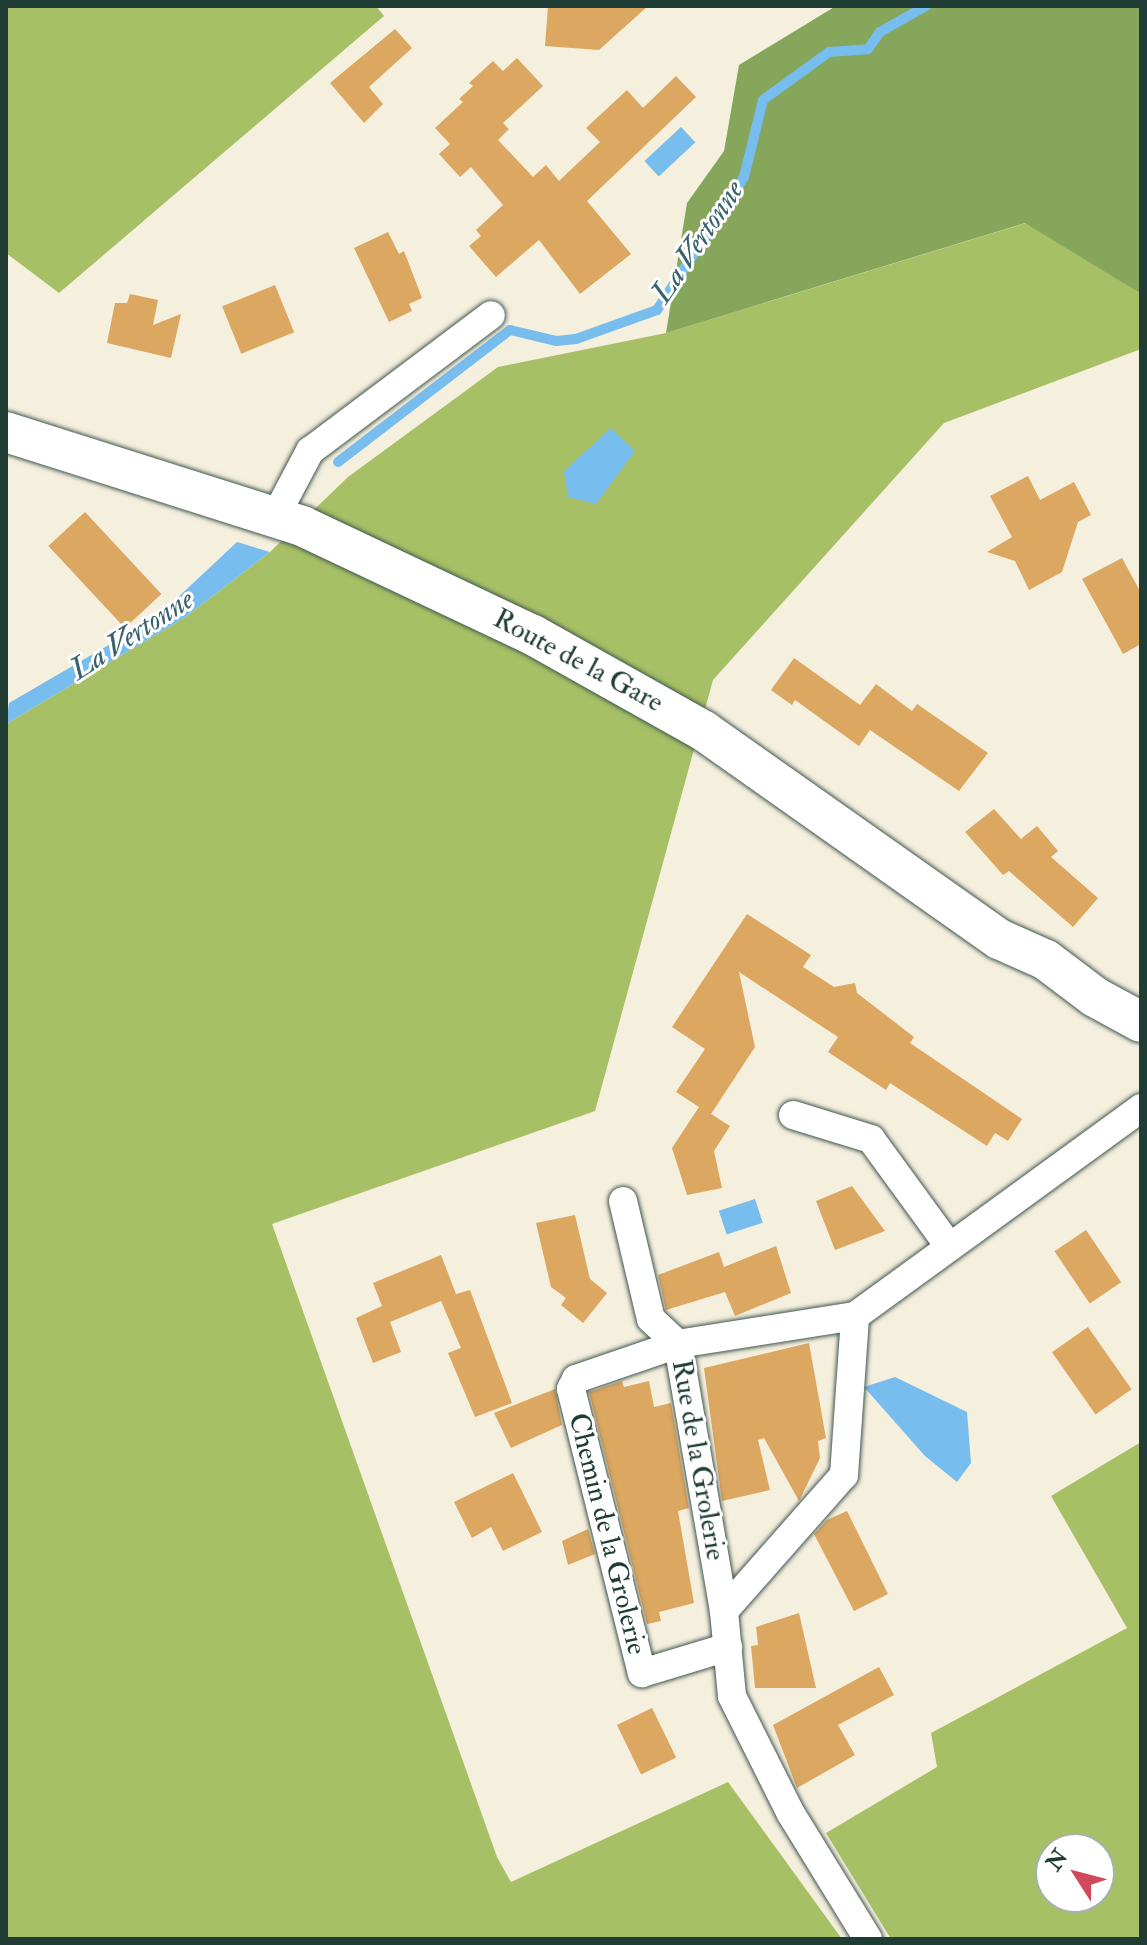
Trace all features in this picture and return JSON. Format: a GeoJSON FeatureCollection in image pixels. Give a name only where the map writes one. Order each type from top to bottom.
{"type":"FeatureCollection","features":[{"type":"Feature","properties":{"kind":"street"},"geometry":{"type":"LineString","coordinates":[[275,517],[310,451],[491,315]]}},
{"type":"Feature","properties":{"kind":"street","name":"Route de la Gare"},"geometry":{"type":"LineString","coordinates":[[6,432],[275,517],[428,581],[624,683],[789,787],[999,939],[1046,960],[1095,997],[1141,1022]]}},
{"type":"Feature","properties":{"kind":"street","name":"Route de la Gare"},"geometry":{"type":"LineString","coordinates":[[1095,997],[1141,1051]]}},
{"type":"Feature","properties":{"kind":"street","name":"Rue de la Grolerie"},"geometry":{"type":"LineString","coordinates":[[868,1939],[791,1814],[732,1696],[724,1611],[678,1344],[855,1316],[1141,1108]]}},
{"type":"Feature","properties":{"kind":"street"},"geometry":{"type":"LineString","coordinates":[[793,1115],[871,1139],[949,1246]]}},
{"type":"Feature","properties":{"kind":"street"},"geometry":{"type":"LineString","coordinates":[[623,1201],[651,1319],[678,1344]]}},
{"type":"Feature","properties":{"kind":"street","name":"Rue de la Grolerie"},"geometry":{"type":"LineString","coordinates":[[724,1611],[844,1475],[855,1316]]}},
{"type":"Feature","properties":{"kind":"street","name":"Chemin de la Grolerie"},"geometry":{"type":"LineString","coordinates":[[678,1344],[576,1379],[571,1389],[642,1673],[728,1647]]}},
{"type":"Feature","properties":{"kind":"green space"},"geometry":{"type":"Polygon","coordinates":[[[6,6],[376,6],[384,16],[59,293],[6,253],[6,6]]]}},
{"type":"Feature","properties":{"kind":"green space"},"geometry":{"type":"Polygon","coordinates":[[[836,6],[1141,6],[1141,294],[1025,223],[666,333],[687,203],[724,151],[739,65],[836,6]]]}},
{"type":"Feature","properties":{"kind":"green space"},"geometry":{"type":"Polygon","coordinates":[[[1026,223],[1141,294],[1141,349],[944,423],[713,680],[595,1111],[272,1224],[497,1857],[511,1882],[728,1782],[842,1939],[6,1939],[6,724],[184,618],[270,552],[348,477],[498,367],[666,333],[1026,223]]]}},
{"type":"Feature","properties":{"kind":"green space"},"geometry":{"type":"Polygon","coordinates":[[[1141,1442],[1141,1939],[891,1939],[826,1833],[937,1767],[931,1733],[1127,1628],[1051,1496],[1141,1442]]]}},
{"type":"Feature","properties":{"kind":"water"},"geometry":{"type":"Polygon","coordinates":[[[681,127],[695,142],[659,176],[644,161],[681,127]]]}},
{"type":"Feature","properties":{"kind":"water"},"geometry":{"type":"Polygon","coordinates":[[[611,428],[635,451],[596,504],[568,497],[564,471],[611,428]]]}},
{"type":"Feature","properties":{"kind":"water"},"geometry":{"type":"Polygon","coordinates":[[[237,542],[270,552],[184,618],[6,724],[9,703],[131,632],[174,601],[237,542]]]}},
{"type":"Feature","properties":{"kind":"water"},"geometry":{"type":"Polygon","coordinates":[[[755,1199],[763,1223],[727,1235],[719,1211],[755,1199]]]}},
{"type":"Feature","properties":{"kind":"water"},"geometry":{"type":"Polygon","coordinates":[[[895,1377],[967,1412],[971,1463],[957,1482],[925,1456],[864,1387],[895,1377]]]}},
{"type":"Feature","properties":{"kind":"building"},"geometry":{"type":"Polygon","coordinates":[[[548,6],[648,6],[599,50],[545,46],[548,6]]]}},
{"type":"Feature","properties":{"kind":"building"},"geometry":{"type":"Polygon","coordinates":[[[395,29],[412,48],[369,87],[383,104],[364,123],[330,83],[395,29]]]}},
{"type":"Feature","properties":{"kind":"building"},"geometry":{"type":"Polygon","coordinates":[[[517,58],[543,86],[503,123],[509,129],[498,140],[533,177],[546,165],[559,181],[600,142],[586,128],[627,90],[643,108],[676,76],[696,97],[587,201],[631,254],[580,294],[539,240],[496,277],[469,246],[481,236],[476,230],[503,205],[471,167],[460,177],[439,154],[450,144],[435,128],[463,102],[459,99],[473,86],[469,83],[493,61],[503,71],[517,58]]]}},
{"type":"Feature","properties":{"kind":"building"},"geometry":{"type":"Polygon","coordinates":[[[388,232],[399,254],[404,251],[422,298],[409,304],[412,311],[389,322],[354,248],[388,232]]]}},
{"type":"Feature","properties":{"kind":"building"},"geometry":{"type":"Polygon","coordinates":[[[275,285],[294,332],[241,354],[222,306],[275,285]]]}},
{"type":"Feature","properties":{"kind":"building"},"geometry":{"type":"Polygon","coordinates":[[[130,294],[158,300],[153,325],[181,314],[171,358],[107,343],[115,303],[127,303],[130,294]]]}},
{"type":"Feature","properties":{"kind":"building"},"geometry":{"type":"Polygon","coordinates":[[[1028,476],[1040,500],[1074,482],[1091,515],[1078,522],[1062,572],[1029,590],[1015,561],[987,552],[1012,537],[990,496],[1028,476]]]}},
{"type":"Feature","properties":{"kind":"building"},"geometry":{"type":"Polygon","coordinates":[[[85,512],[161,594],[125,628],[48,546],[85,512]]]}},
{"type":"Feature","properties":{"kind":"building"},"geometry":{"type":"Polygon","coordinates":[[[1122,558],[1141,593],[1141,644],[1123,654],[1082,579],[1122,558]]]}},
{"type":"Feature","properties":{"kind":"building"},"geometry":{"type":"Polygon","coordinates":[[[794,658],[860,705],[876,684],[912,711],[917,704],[988,753],[959,791],[870,730],[859,746],[795,700],[792,705],[771,690],[794,658]]]}},
{"type":"Feature","properties":{"kind":"building"},"geometry":{"type":"Polygon","coordinates":[[[994,809],[1021,839],[1037,826],[1058,851],[1051,857],[1098,898],[1073,927],[1009,871],[1003,875],[965,832],[994,809]]]}},
{"type":"Feature","properties":{"kind":"building"},"geometry":{"type":"Polygon","coordinates":[[[747,914],[811,955],[803,967],[834,987],[855,983],[857,993],[914,1037],[910,1043],[1022,1119],[1008,1141],[995,1133],[987,1146],[890,1083],[886,1090],[828,1052],[838,1037],[739,972],[755,1047],[711,1114],[730,1126],[714,1151],[722,1188],[687,1195],[672,1148],[699,1107],[676,1092],[705,1049],[672,1027],[747,914]]]}},
{"type":"Feature","properties":{"kind":"building"},"geometry":{"type":"Polygon","coordinates":[[[852,1186],[885,1231],[835,1250],[816,1201],[852,1186]]]}},
{"type":"Feature","properties":{"kind":"building"},"geometry":{"type":"Polygon","coordinates":[[[575,1215],[590,1279],[607,1293],[583,1323],[561,1305],[566,1298],[551,1287],[536,1223],[575,1215]]]}},
{"type":"Feature","properties":{"kind":"building"},"geometry":{"type":"Polygon","coordinates":[[[1086,1230],[1121,1282],[1090,1303],[1054,1251],[1086,1230]]]}},
{"type":"Feature","properties":{"kind":"building"},"geometry":{"type":"Polygon","coordinates":[[[776,1246],[791,1293],[735,1316],[725,1292],[666,1310],[658,1275],[719,1252],[724,1267],[776,1246]]]}},
{"type":"Feature","properties":{"kind":"building"},"geometry":{"type":"Polygon","coordinates":[[[441,1255],[456,1294],[470,1290],[512,1403],[475,1417],[448,1353],[461,1348],[441,1301],[390,1322],[401,1352],[373,1363],[356,1318],[382,1306],[373,1283],[441,1255]]]}},
{"type":"Feature","properties":{"kind":"building"},"geometry":{"type":"Polygon","coordinates":[[[1088,1327],[1132,1389],[1096,1414],[1052,1352],[1088,1327]]]}},
{"type":"Feature","properties":{"kind":"building"},"geometry":{"type":"Polygon","coordinates":[[[809,1343],[826,1438],[818,1441],[820,1458],[799,1501],[764,1438],[758,1440],[770,1490],[722,1501],[704,1368],[809,1343]]]}},
{"type":"Feature","properties":{"kind":"building"},"geometry":{"type":"Polygon","coordinates":[[[622,1381],[624,1387],[649,1381],[654,1407],[671,1403],[689,1508],[678,1511],[694,1603],[659,1612],[661,1621],[647,1624],[589,1392],[622,1381]]]}},
{"type":"Feature","properties":{"kind":"building"},"geometry":{"type":"Polygon","coordinates":[[[555,1389],[562,1425],[511,1448],[494,1413],[555,1389]]]}},
{"type":"Feature","properties":{"kind":"building"},"geometry":{"type":"Polygon","coordinates":[[[513,1473],[542,1532],[503,1551],[491,1527],[472,1538],[454,1502],[513,1473]]]}},
{"type":"Feature","properties":{"kind":"building"},"geometry":{"type":"Polygon","coordinates":[[[847,1511],[888,1594],[854,1611],[814,1534],[827,1520],[847,1511]]]}},
{"type":"Feature","properties":{"kind":"building"},"geometry":{"type":"Polygon","coordinates":[[[588,1529],[595,1554],[568,1565],[562,1541],[588,1529]]]}},
{"type":"Feature","properties":{"kind":"building"},"geometry":{"type":"Polygon","coordinates":[[[799,1613],[816,1688],[755,1688],[751,1646],[758,1645],[756,1627],[799,1613]]]}},
{"type":"Feature","properties":{"kind":"building"},"geometry":{"type":"Polygon","coordinates":[[[879,1667],[894,1695],[838,1725],[855,1755],[797,1788],[773,1725],[879,1667]]]}},
{"type":"Feature","properties":{"kind":"building"},"geometry":{"type":"Polygon","coordinates":[[[652,1708],[676,1757],[641,1775],[617,1725],[652,1708]]]}},
{"type":"Feature","properties":{"kind":"waterway","name":"La Vertonne"},"geometry":{"type":"LineString","coordinates":[[338,462],[510,330],[556,341],[576,339],[657,310],[744,177],[763,100],[829,52],[868,49],[880,32],[926,6]]}}]}
